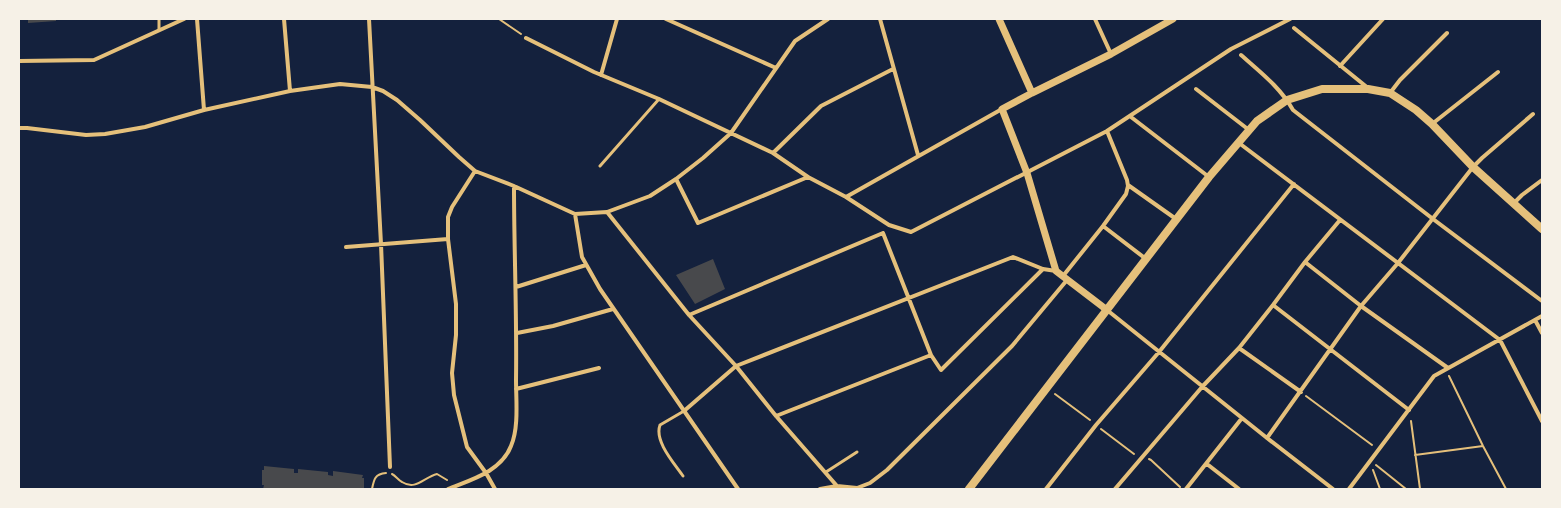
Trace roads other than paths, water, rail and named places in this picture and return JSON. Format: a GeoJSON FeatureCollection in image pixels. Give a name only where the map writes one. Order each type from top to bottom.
{"type":"FeatureCollection","features":[{"type":"Feature","properties":{"kind":"main road"},"geometry":{"type":"LineString","coordinates":[[969,489],[1208,177],[1257,121],[1287,100],[1322,89],[1368,89],[1390,93],[1416,110],[1432,124],[1473,167],[1542,229]]}},
{"type":"Feature","properties":{"kind":"street"},"geometry":{"type":"LineString","coordinates":[[19,61],[94,60],[184,19]]}},
{"type":"Feature","properties":{"kind":"street"},"geometry":{"type":"LineString","coordinates":[[197,19],[204,110]]}},
{"type":"Feature","properties":{"kind":"street"},"geometry":{"type":"LineString","coordinates":[[284,19],[290,92]]}},
{"type":"Feature","properties":{"kind":"street"},"geometry":{"type":"LineString","coordinates":[[369,19],[381,244],[390,466]]}},
{"type":"Feature","properties":{"kind":"street"},"geometry":{"type":"LineString","coordinates":[[601,75],[617,19]]}},
{"type":"Feature","properties":{"kind":"street"},"geometry":{"type":"LineString","coordinates":[[666,19],[776,68]]}},
{"type":"Feature","properties":{"kind":"street"},"geometry":{"type":"LineString","coordinates":[[19,128],[86,135],[105,134],[145,127],[204,110],[290,92],[340,84],[372,87],[383,91],[397,100],[475,171],[514,186],[575,214],[607,212],[650,196],[676,179],[703,158],[731,133],[794,41],[827,19]]}},
{"type":"Feature","properties":{"kind":"street"},"geometry":{"type":"LineString","coordinates":[[880,19],[918,155]]}},
{"type":"Feature","properties":{"kind":"street"},"geometry":{"type":"LineString","coordinates":[[999,19],[1032,93]]}},
{"type":"Feature","properties":{"kind":"street"},"geometry":{"type":"LineString","coordinates":[[1095,19],[1111,54]]}},
{"type":"Feature","properties":{"kind":"street"},"geometry":{"type":"LineString","coordinates":[[846,197],[918,155],[1002,109],[1111,54],[1173,19]]}},
{"type":"Feature","properties":{"kind":"street"},"geometry":{"type":"LineString","coordinates":[[526,38],[601,75],[773,153],[808,177],[846,197],[889,225],[911,232],[1107,131],[1131,117],[1231,49],[1290,19]]}},
{"type":"Feature","properties":{"kind":"street"},"geometry":{"type":"LineString","coordinates":[[1340,66],[1383,19]]}},
{"type":"Feature","properties":{"kind":"street"},"geometry":{"type":"LineString","coordinates":[[1294,28],[1368,89]]}},
{"type":"Feature","properties":{"kind":"street"},"geometry":{"type":"LineString","coordinates":[[1390,93],[1400,80],[1447,33]]}},
{"type":"Feature","properties":{"kind":"street"},"geometry":{"type":"LineString","coordinates":[[1241,55],[1277,87],[1293,110],[1433,219],[1542,301]]}},
{"type":"Feature","properties":{"kind":"street"},"geometry":{"type":"LineString","coordinates":[[773,153],[821,106],[893,69]]}},
{"type":"Feature","properties":{"kind":"street"},"geometry":{"type":"LineString","coordinates":[[1432,124],[1498,72]]}},
{"type":"Feature","properties":{"kind":"street"},"geometry":{"type":"LineString","coordinates":[[1196,89],[1249,131]]}},
{"type":"Feature","properties":{"kind":"street"},"geometry":{"type":"LineString","coordinates":[[1002,109],[1027,173],[1056,271]]}},
{"type":"Feature","properties":{"kind":"street"},"geometry":{"type":"LineString","coordinates":[[1267,438],[1361,306],[1398,263],[1473,167],[1534,114]]}},
{"type":"Feature","properties":{"kind":"street"},"geometry":{"type":"LineString","coordinates":[[1131,117],[1208,177]]}},
{"type":"Feature","properties":{"kind":"street"},"geometry":{"type":"LineString","coordinates":[[820,489],[837,486],[857,488],[870,483],[887,470],[1012,346],[1065,278],[1126,194],[1127,184],[1107,131]]}},
{"type":"Feature","properties":{"kind":"street"},"geometry":{"type":"LineString","coordinates":[[1239,143],[1500,340],[1542,422]]}},
{"type":"Feature","properties":{"kind":"street"},"geometry":{"type":"LineString","coordinates":[[475,171],[452,207],[448,217],[448,239],[456,304],[456,335],[452,373],[454,395],[460,427],[467,447],[486,473],[495,489]]}},
{"type":"Feature","properties":{"kind":"street"},"geometry":{"type":"LineString","coordinates":[[676,179],[698,223],[808,177]]}},
{"type":"Feature","properties":{"kind":"street"},"geometry":{"type":"LineString","coordinates":[[1514,203],[1542,180]]}},
{"type":"Feature","properties":{"kind":"street"},"geometry":{"type":"LineString","coordinates":[[1127,184],[1176,219]]}},
{"type":"Feature","properties":{"kind":"street"},"geometry":{"type":"LineString","coordinates":[[1046,489],[1096,425],[1159,352],[1294,184]]}},
{"type":"Feature","properties":{"kind":"street"},"geometry":{"type":"LineString","coordinates":[[448,489],[486,473],[501,462],[512,446],[516,425],[517,333],[514,186]]}},
{"type":"Feature","properties":{"kind":"street"},"geometry":{"type":"LineString","coordinates":[[607,212],[689,315],[736,366],[776,416],[837,486]]}},
{"type":"Feature","properties":{"kind":"street"},"geometry":{"type":"LineString","coordinates":[[575,214],[582,257],[586,265],[613,310],[738,489]]}},
{"type":"Feature","properties":{"kind":"street"},"geometry":{"type":"LineString","coordinates":[[1115,489],[1202,387],[1239,348],[1305,262],[1340,220]]}},
{"type":"Feature","properties":{"kind":"street"},"geometry":{"type":"LineString","coordinates":[[689,315],[883,233],[889,225]]}},
{"type":"Feature","properties":{"kind":"street"},"geometry":{"type":"LineString","coordinates":[[1103,226],[1146,259]]}},
{"type":"Feature","properties":{"kind":"street"},"geometry":{"type":"LineString","coordinates":[[883,233],[907,298],[931,355],[941,370],[1043,269]]}},
{"type":"Feature","properties":{"kind":"street"},"geometry":{"type":"LineString","coordinates":[[346,247],[448,239]]}},
{"type":"Feature","properties":{"kind":"street"},"geometry":{"type":"LineString","coordinates":[[684,411],[736,366],[1013,257],[1043,269],[1056,271],[1333,489]]}},
{"type":"Feature","properties":{"kind":"street"},"geometry":{"type":"LineString","coordinates":[[1305,262],[1361,306],[1448,368]]}},
{"type":"Feature","properties":{"kind":"street"},"geometry":{"type":"LineString","coordinates":[[516,287],[586,265]]}},
{"type":"Feature","properties":{"kind":"street"},"geometry":{"type":"LineString","coordinates":[[1273,305],[1409,410]]}},
{"type":"Feature","properties":{"kind":"street"},"geometry":{"type":"LineString","coordinates":[[517,333],[554,326],[613,310]]}},
{"type":"Feature","properties":{"kind":"street"},"geometry":{"type":"LineString","coordinates":[[1349,489],[1434,376],[1542,316]]}},
{"type":"Feature","properties":{"kind":"street"},"geometry":{"type":"LineString","coordinates":[[1535,320],[1542,333]]}},
{"type":"Feature","properties":{"kind":"street"},"geometry":{"type":"LineString","coordinates":[[1239,348],[1301,392]]}},
{"type":"Feature","properties":{"kind":"street"},"geometry":{"type":"LineString","coordinates":[[776,416],[931,355]]}},
{"type":"Feature","properties":{"kind":"street"},"geometry":{"type":"LineString","coordinates":[[516,389],[599,368]]}},
{"type":"Feature","properties":{"kind":"street"},"geometry":{"type":"LineString","coordinates":[[1186,489],[1242,418]]}},
{"type":"Feature","properties":{"kind":"street"},"geometry":{"type":"LineString","coordinates":[[1207,464],[1239,489]]}},
{"type":"Feature","properties":{"kind":"lane"},"geometry":{"type":"LineString","coordinates":[[159,19],[159,30]]}},
{"type":"Feature","properties":{"kind":"lane"},"geometry":{"type":"LineString","coordinates":[[600,166],[659,100]]}},
{"type":"Feature","properties":{"kind":"lane"},"geometry":{"type":"LineString","coordinates":[[683,476],[659,439],[658,430],[660,425],[684,411]]}},
{"type":"Feature","properties":{"kind":"lane"},"geometry":{"type":"LineString","coordinates":[[826,472],[856,452]]}}]}
